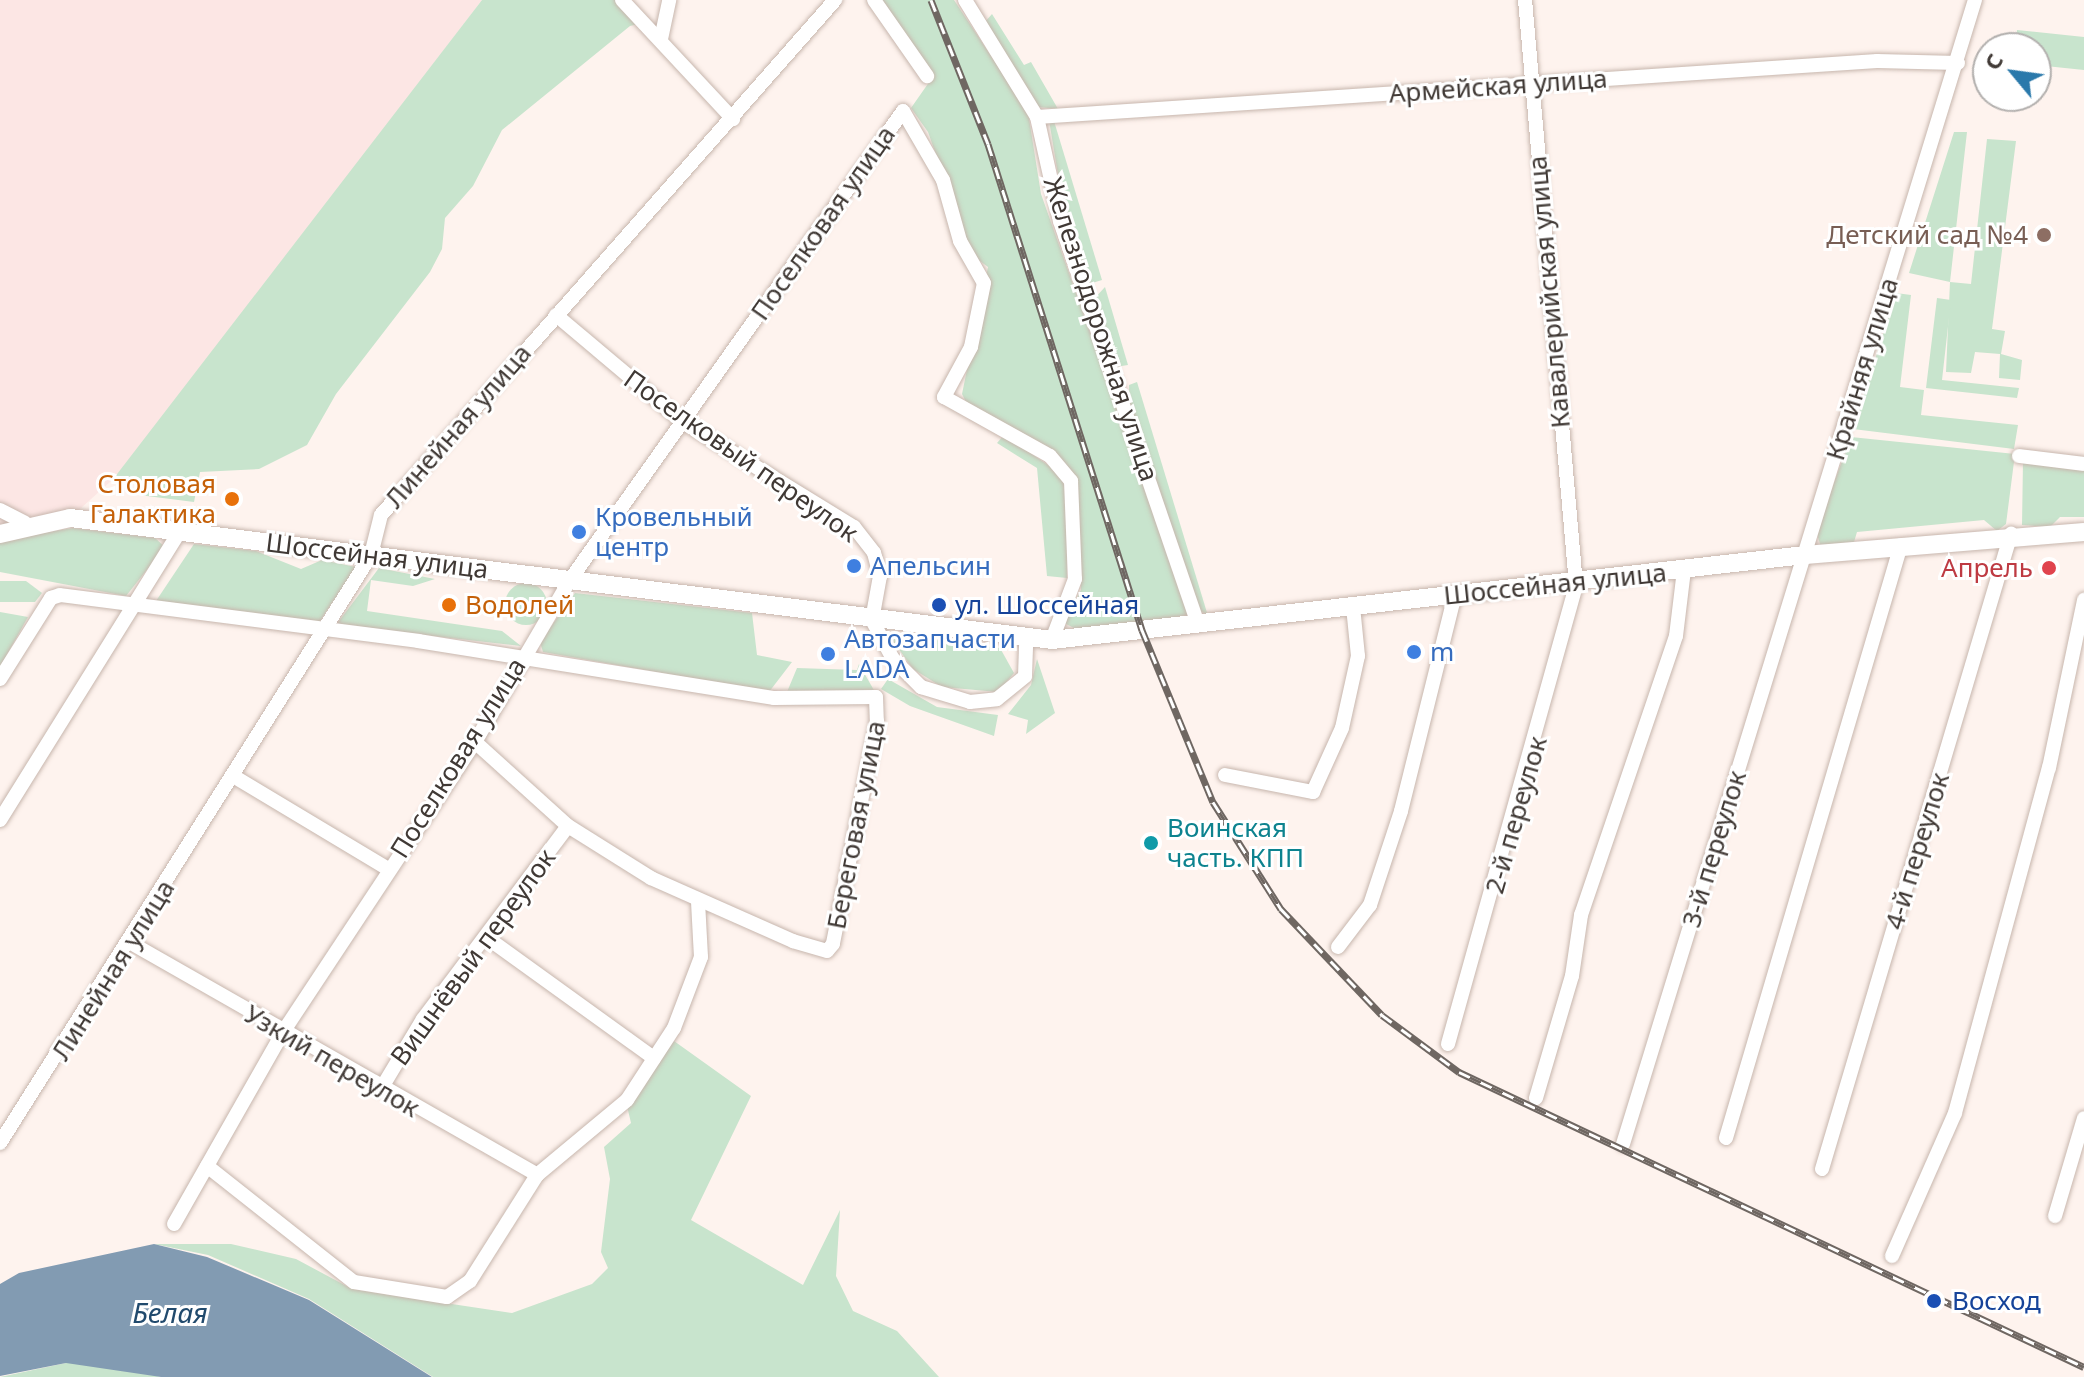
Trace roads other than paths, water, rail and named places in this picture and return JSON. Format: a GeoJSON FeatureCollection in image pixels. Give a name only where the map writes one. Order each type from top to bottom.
{"type":"FeatureCollection","features":[{"type":"Feature","properties":{"kind":"main road","name":"Шоссейная улица"},"geometry":{"type":"LineString","coordinates":[[0,534],[25,523],[70,518],[1052,640],[1455,595],[1576,585],[1805,555],[2011,534],[2084,532]]}},
{"type":"Feature","properties":{"kind":"street"},"geometry":{"type":"LineString","coordinates":[[622,0],[733,119]]}},
{"type":"Feature","properties":{"kind":"street"},"geometry":{"type":"LineString","coordinates":[[661,39],[669,0]]}},
{"type":"Feature","properties":{"kind":"street","name":"Линейная улица"},"geometry":{"type":"LineString","coordinates":[[0,1143],[131,943],[371,555],[381,515],[835,0]]}},
{"type":"Feature","properties":{"kind":"street"},"geometry":{"type":"LineString","coordinates":[[874,0],[927,76]]}},
{"type":"Feature","properties":{"kind":"street","name":"Железнодорожная улица"},"geometry":{"type":"LineString","coordinates":[[965,0],[1037,117],[1060,221],[1198,624]]}},
{"type":"Feature","properties":{"kind":"street","name":"Кавалерийская улица"},"geometry":{"type":"LineString","coordinates":[[1525,0],[1576,585]]}},
{"type":"Feature","properties":{"kind":"street","name":"Крайняя улица"},"geometry":{"type":"LineString","coordinates":[[1805,555],[1975,0]]}},
{"type":"Feature","properties":{"kind":"street","name":"Армейская улица"},"geometry":{"type":"LineString","coordinates":[[1037,117],[1530,83],[1958,63]]}},
{"type":"Feature","properties":{"kind":"street","name":"Поселковая улица"},"geometry":{"type":"LineString","coordinates":[[174,1224],[283,1032],[388,869],[475,742],[520,660],[570,580],[903,111],[938,170],[960,241],[984,283],[971,347],[944,397],[1050,456],[1071,481],[1075,579],[1052,640]]}},
{"type":"Feature","properties":{"kind":"street","name":"Поселковый переулок"},"geometry":{"type":"LineString","coordinates":[[556,315],[683,422],[854,527],[874,553],[880,576],[872,620]]}},
{"type":"Feature","properties":{"kind":"street"},"geometry":{"type":"LineString","coordinates":[[2019,456],[2084,464]]}},
{"type":"Feature","properties":{"kind":"street"},"geometry":{"type":"LineString","coordinates":[[0,510],[25,523]]}},
{"type":"Feature","properties":{"kind":"street"},"geometry":{"type":"LineString","coordinates":[[0,820],[179,532]]}},
{"type":"Feature","properties":{"kind":"street","name":"4-й переулок"},"geometry":{"type":"LineString","coordinates":[[1822,1169],[2011,534]]}},
{"type":"Feature","properties":{"kind":"street"},"geometry":{"type":"LineString","coordinates":[[1726,1138],[1901,545]]}},
{"type":"Feature","properties":{"kind":"street","name":"3-й переулок"},"geometry":{"type":"LineString","coordinates":[[1623,1144],[1805,555]]}},
{"type":"Feature","properties":{"kind":"street"},"geometry":{"type":"LineString","coordinates":[[1536,1098],[1572,976],[1581,915],[1676,636],[1684,570]]}},
{"type":"Feature","properties":{"kind":"street","name":"2-й переулок"},"geometry":{"type":"LineString","coordinates":[[1448,1044],[1576,585]]}},
{"type":"Feature","properties":{"kind":"street"},"geometry":{"type":"LineString","coordinates":[[1338,947],[1370,905],[1401,811],[1455,595]]}},
{"type":"Feature","properties":{"kind":"street"},"geometry":{"type":"LineString","coordinates":[[0,679],[51,598],[325,628],[520,660]]}},
{"type":"Feature","properties":{"kind":"street"},"geometry":{"type":"LineString","coordinates":[[1892,1256],[1955,1113],[2049,768],[2084,600]]}},
{"type":"Feature","properties":{"kind":"street"},"geometry":{"type":"LineString","coordinates":[[1225,775],[1313,792],[1342,728],[1358,656],[1353,607]]}},
{"type":"Feature","properties":{"kind":"street"},"geometry":{"type":"LineString","coordinates":[[872,620],[893,659],[921,687],[970,702],[1013,691],[1025,676],[1026,639]]}},
{"type":"Feature","properties":{"kind":"street","name":"Береговая улица"},"geometry":{"type":"LineString","coordinates":[[520,660],[774,698],[876,697],[877,721],[827,951],[712,900],[698,901]]}},
{"type":"Feature","properties":{"kind":"street"},"geometry":{"type":"LineString","coordinates":[[207,1166],[354,1282],[447,1297],[470,1281],[537,1175],[627,1100],[654,1058],[701,957],[698,901],[568,826],[475,742]]}},
{"type":"Feature","properties":{"kind":"street"},"geometry":{"type":"LineString","coordinates":[[235,777],[388,869]]}},
{"type":"Feature","properties":{"kind":"street","name":"Вишнёвый переулок"},"geometry":{"type":"LineString","coordinates":[[381,1089],[486,937],[568,826]]}},
{"type":"Feature","properties":{"kind":"street"},"geometry":{"type":"LineString","coordinates":[[486,937],[654,1058]]}},
{"type":"Feature","properties":{"kind":"street","name":"Узкий переулок"},"geometry":{"type":"LineString","coordinates":[[131,943],[381,1089],[537,1175]]}},
{"type":"Feature","properties":{"kind":"street"},"geometry":{"type":"LineString","coordinates":[[2055,1216],[2084,1118]]}},
{"type":"Feature","properties":{"kind":"water","name":"Белая"},"geometry":{"type":"Polygon","coordinates":[[[154,1244],[207,1257],[309,1300],[432,1377],[161,1377],[66,1363],[0,1376],[0,1284],[19,1273],[154,1244]]]}},
{"type":"Feature","properties":{"kind":"railway"},"geometry":{"type":"LineString","coordinates":[[931,0],[988,144],[1142,630],[1213,802],[1281,909],[1382,1015],[1459,1072],[2084,1367]]}},
{"type":"Feature","properties":{"kind":"place","name":"Детский сад №4"},"geometry":{"type":"Point","coordinates":[2044,235]}},
{"type":"Feature","properties":{"kind":"place","name":"Столовая Галактика"},"geometry":{"type":"Point","coordinates":[232,499]}},
{"type":"Feature","properties":{"kind":"place","name":"Кровельный центр"},"geometry":{"type":"Point","coordinates":[579,532]}},
{"type":"Feature","properties":{"kind":"place","name":"Апельсин"},"geometry":{"type":"Point","coordinates":[854,566]}},
{"type":"Feature","properties":{"kind":"place","name":"Апрель"},"geometry":{"type":"Point","coordinates":[2049,568]}},
{"type":"Feature","properties":{"kind":"place","name":"Водолей"},"geometry":{"type":"Point","coordinates":[449,605]}},
{"type":"Feature","properties":{"kind":"place","name":"ул. Шоссейная"},"geometry":{"type":"Point","coordinates":[939,605]}},
{"type":"Feature","properties":{"kind":"place","name":"m"},"geometry":{"type":"Point","coordinates":[1414,652]}},
{"type":"Feature","properties":{"kind":"place","name":"Автозапчасти LADA"},"geometry":{"type":"Point","coordinates":[828,654]}},
{"type":"Feature","properties":{"kind":"place","name":"Воинская часть. КПП"},"geometry":{"type":"Point","coordinates":[1151,843]}},
{"type":"Feature","properties":{"kind":"place","name":"Восход"},"geometry":{"type":"Point","coordinates":[1934,1301]}}]}
